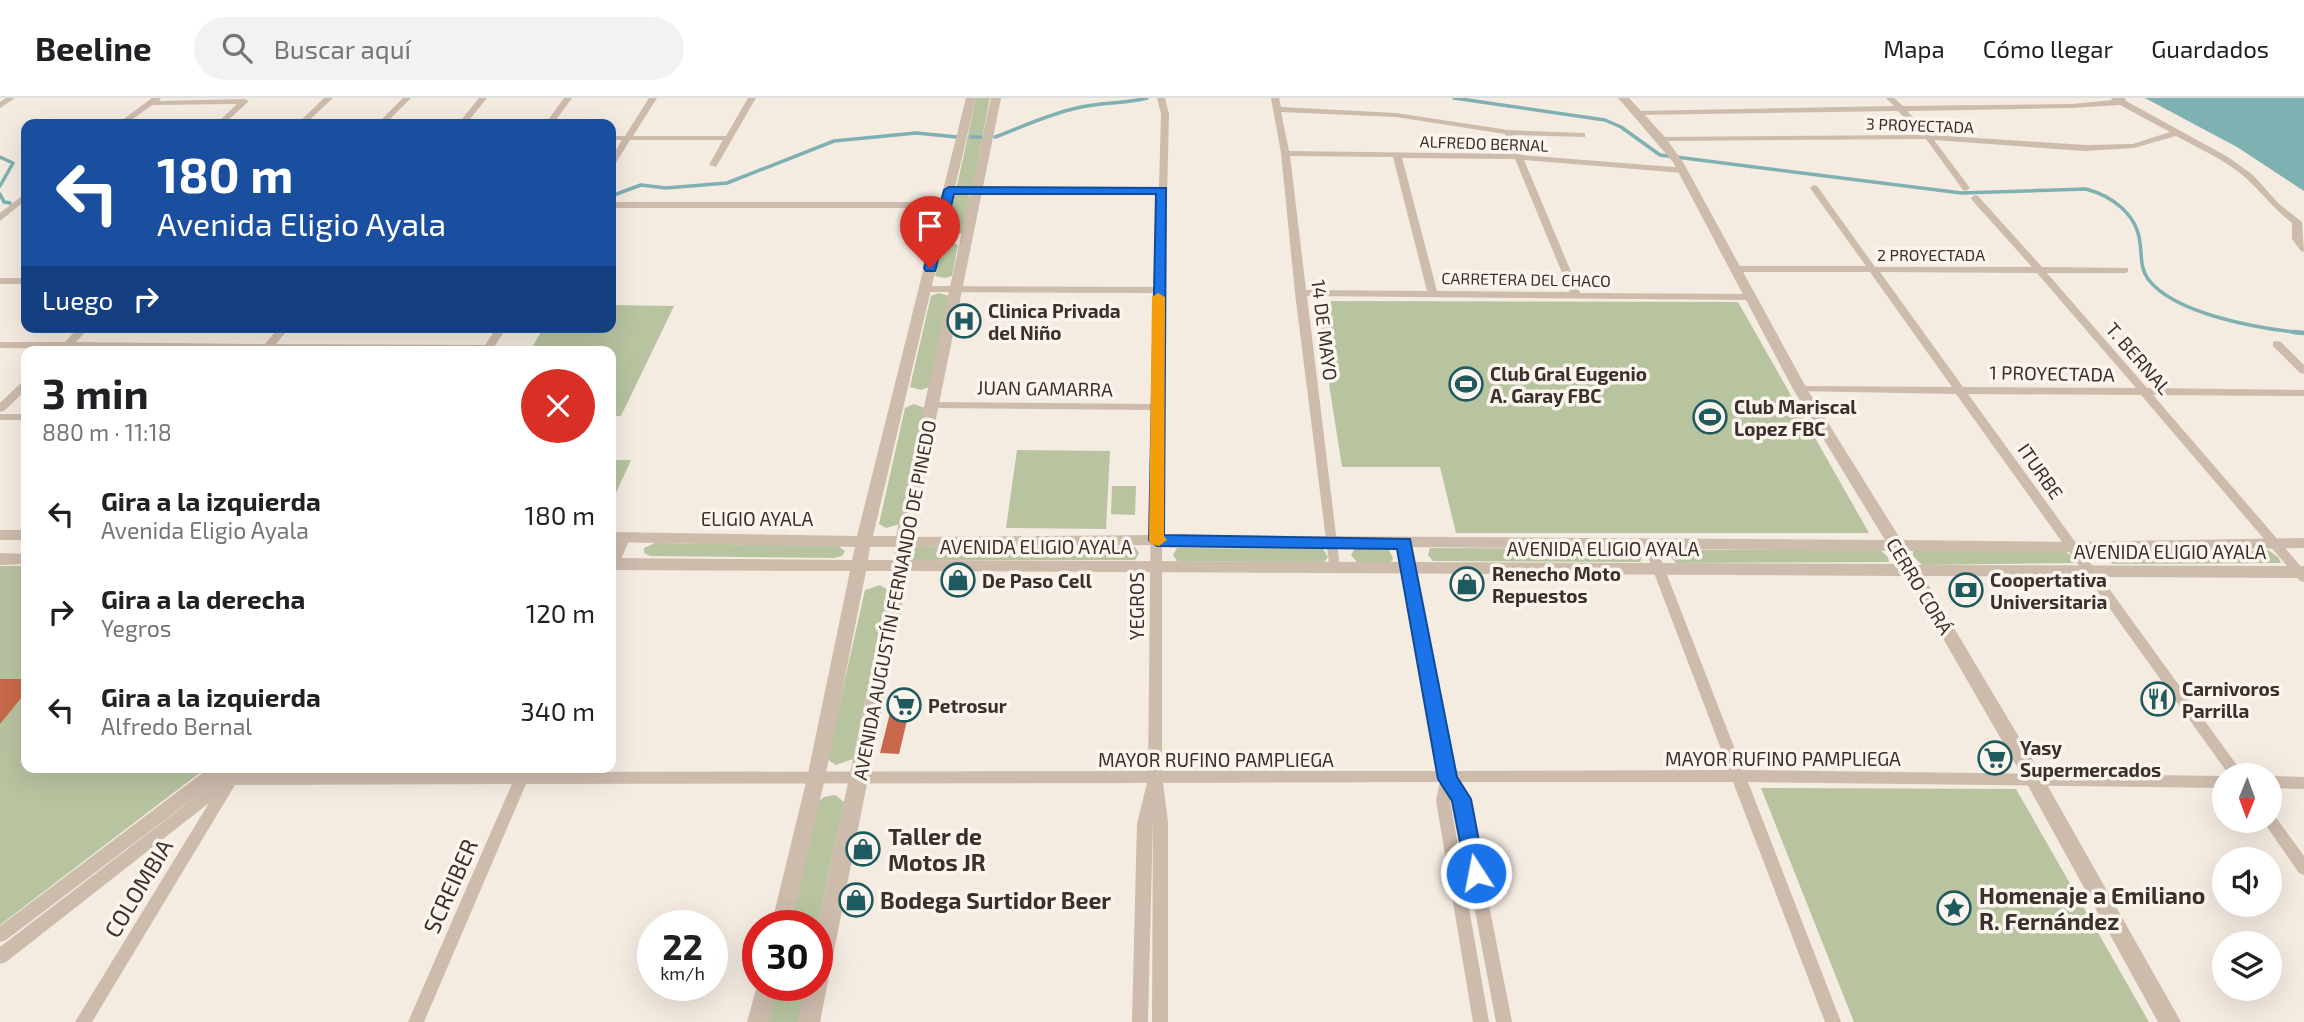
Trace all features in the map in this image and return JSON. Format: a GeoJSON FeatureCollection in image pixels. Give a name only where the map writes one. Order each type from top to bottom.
{"type":"FeatureCollection","features":[{"type":"Feature","properties":{"kind":"street"},"geometry":{"type":"LineString","coordinates":[[0,106],[11,98]]}},
{"type":"Feature","properties":{"kind":"street"},"geometry":{"type":"LineString","coordinates":[[306,119],[329,98]]}},
{"type":"Feature","properties":{"kind":"street"},"geometry":{"type":"LineString","coordinates":[[386,119],[407,98]]}},
{"type":"Feature","properties":{"kind":"street"},"geometry":{"type":"LineString","coordinates":[[466,119],[483,98]]}},
{"type":"Feature","properties":{"kind":"street"},"geometry":{"type":"LineString","coordinates":[[553,119],[568,98]]}},
{"type":"Feature","properties":{"kind":"street"},"geometry":{"type":"LineString","coordinates":[[616,156],[653,98]]}},
{"type":"Feature","properties":{"kind":"street"},"geometry":{"type":"LineString","coordinates":[[713,165],[752,98]]}},
{"type":"Feature","properties":{"kind":"street","name":"AVENIDA AUGUSTÍN FERNANDO DE PINEDO"},"geometry":{"type":"LineString","coordinates":[[785,910],[816,778],[864,540],[971,98]]}},
{"type":"Feature","properties":{"kind":"street","name":"AVENIDA AUGUSTÍN FERNANDO DE PINEDO"},"geometry":{"type":"LineString","coordinates":[[831,910],[902,566],[903,541],[996,98]]}},
{"type":"Feature","properties":{"kind":"street","name":"YEGROS"},"geometry":{"type":"LineString","coordinates":[[1160,1022],[1161,822],[1155,778],[1155,567],[1158,290],[1165,114],[1161,98]]}},
{"type":"Feature","properties":{"kind":"street","name":"CERRO CORÁ"},"geometry":{"type":"LineString","coordinates":[[1623,98],[1661,139],[1677,161],[1800,389],[1913,572],[2034,779],[2170,1022]]}},
{"type":"Feature","properties":{"kind":"street"},"geometry":{"type":"LineString","coordinates":[[1754,98],[1764,111]]}},
{"type":"Feature","properties":{"kind":"street"},"geometry":{"type":"LineString","coordinates":[[1890,98],[1928,137],[1966,188]]}},
{"type":"Feature","properties":{"kind":"street"},"geometry":{"type":"LineString","coordinates":[[2024,98],[2032,106]]}},
{"type":"Feature","properties":{"kind":"street"},"geometry":{"type":"LineString","coordinates":[[1637,113],[2032,106],[2119,99],[2225,159],[2250,177],[2276,206],[2297,222],[2297,239],[2304,249]]}},
{"type":"Feature","properties":{"kind":"street"},"geometry":{"type":"LineString","coordinates":[[128,119],[153,101],[246,100]]}},
{"type":"Feature","properties":{"kind":"street"},"geometry":{"type":"LineString","coordinates":[[225,119],[246,100]]}},
{"type":"Feature","properties":{"kind":"street"},"geometry":{"type":"LineString","coordinates":[[1276,103],[1396,115],[1508,132],[1582,135]]}},
{"type":"Feature","properties":{"kind":"street","name":"14 DE MAYO"},"geometry":{"type":"LineString","coordinates":[[1276,103],[1285,153],[1334,568]]}},
{"type":"Feature","properties":{"kind":"street"},"geometry":{"type":"LineString","coordinates":[[1508,132],[1576,295]]}},
{"type":"Feature","properties":{"kind":"street","name":"3 PROYECTADA"},"geometry":{"type":"LineString","coordinates":[[1661,139],[1928,137],[2085,148],[2134,146],[2176,133]]}},
{"type":"Feature","properties":{"kind":"street"},"geometry":{"type":"LineString","coordinates":[[616,138],[730,138]]}},
{"type":"Feature","properties":{"kind":"street","name":"ALFREDO BERNAL"},"geometry":{"type":"LineString","coordinates":[[1285,153],[1677,161]]}},
{"type":"Feature","properties":{"kind":"street"},"geometry":{"type":"LineString","coordinates":[[1397,155],[1433,294]]}},
{"type":"Feature","properties":{"kind":"street","name":"ITURBE"},"geometry":{"type":"LineString","coordinates":[[1814,188],[2229,763]]}},
{"type":"Feature","properties":{"kind":"street"},"geometry":{"type":"LineString","coordinates":[[949,190],[1162,190]]}},
{"type":"Feature","properties":{"kind":"street","name":"T. BERNAL"},"geometry":{"type":"LineString","coordinates":[[1975,198],[2302,574]]}},
{"type":"Feature","properties":{"kind":"street"},"geometry":{"type":"LineString","coordinates":[[0,218],[21,200]]}},
{"type":"Feature","properties":{"kind":"street"},"geometry":{"type":"LineString","coordinates":[[616,205],[945,205]]}},
{"type":"Feature","properties":{"kind":"street","name":"2 PROYECTADA"},"geometry":{"type":"LineString","coordinates":[[1737,269],[2125,270]]}},
{"type":"Feature","properties":{"kind":"street"},"geometry":{"type":"LineString","coordinates":[[0,281],[21,281]]}},
{"type":"Feature","properties":{"kind":"street"},"geometry":{"type":"LineString","coordinates":[[925,289],[1158,290]]}},
{"type":"Feature","properties":{"kind":"street","name":"CARRETERA DEL CHACO"},"geometry":{"type":"LineString","coordinates":[[1300,293],[1752,297]]}},
{"type":"Feature","properties":{"kind":"street"},"geometry":{"type":"LineString","coordinates":[[66,346],[79,333]]}},
{"type":"Feature","properties":{"kind":"street"},"geometry":{"type":"LineString","coordinates":[[2277,344],[2304,371]]}},
{"type":"Feature","properties":{"kind":"street"},"geometry":{"type":"LineString","coordinates":[[0,345],[21,346]]}},
{"type":"Feature","properties":{"kind":"street"},"geometry":{"type":"LineString","coordinates":[[0,409],[21,389]]}},
{"type":"Feature","properties":{"kind":"street","name":"1 PROYECTADA"},"geometry":{"type":"LineString","coordinates":[[1800,389],[2304,393]]}},
{"type":"Feature","properties":{"kind":"street","name":"JUAN GAMARRA"},"geometry":{"type":"LineString","coordinates":[[933,405],[1157,407]]}},
{"type":"Feature","properties":{"kind":"street"},"geometry":{"type":"LineString","coordinates":[[0,417],[21,417]]}},
{"type":"Feature","properties":{"kind":"street"},"geometry":{"type":"LineString","coordinates":[[0,535],[21,535]]}},
{"type":"Feature","properties":{"kind":"street","name":"ELIGIO AYALA"},"geometry":{"type":"LineString","coordinates":[[618,538],[903,541]]}},
{"type":"Feature","properties":{"kind":"street","name":"AVENIDA ELIGIO AYALA"},"geometry":{"type":"LineString","coordinates":[[903,541],[1157,540],[2071,547],[2304,543]]}},
{"type":"Feature","properties":{"kind":"street"},"geometry":{"type":"LineString","coordinates":[[1404,543],[1448,779],[1461,799],[1504,1022]]}},
{"type":"Feature","properties":{"kind":"street"},"geometry":{"type":"LineString","coordinates":[[1649,544],[1833,1022]]}},
{"type":"Feature","properties":{"kind":"street"},"geometry":{"type":"LineString","coordinates":[[0,559],[21,559]]}},
{"type":"Feature","properties":{"kind":"street"},"geometry":{"type":"LineString","coordinates":[[616,565],[902,566]]}},
{"type":"Feature","properties":{"kind":"street","name":"AVENIDA ELIGIO AYALA"},"geometry":{"type":"LineString","coordinates":[[902,566],[2302,574]]}},
{"type":"Feature","properties":{"kind":"street"},"geometry":{"type":"LineString","coordinates":[[0,936],[207,779],[226,773]]}},
{"type":"Feature","properties":{"kind":"street"},"geometry":{"type":"LineString","coordinates":[[0,957],[230,773]]}},
{"type":"Feature","properties":{"kind":"street","name":"COLOMBIA"},"geometry":{"type":"LineString","coordinates":[[83,1022],[231,773]]}},
{"type":"Feature","properties":{"kind":"street","name":"MAYOR RUFINO PAMPLIEGA"},"geometry":{"type":"LineString","coordinates":[[524,773],[816,778],[1448,779],[1739,776],[2212,782]]}},
{"type":"Feature","properties":{"kind":"street","name":"SCREIBER"},"geometry":{"type":"LineString","coordinates":[[416,1022],[524,773]]}},
{"type":"Feature","properties":{"kind":"street","name":"YEGROS"},"geometry":{"type":"LineString","coordinates":[[1140,1022],[1144,823],[1155,778]]}},
{"type":"Feature","properties":{"kind":"street"},"geometry":{"type":"LineString","coordinates":[[1448,779],[1443,800],[1481,1022]]}},
{"type":"Feature","properties":{"kind":"street"},"geometry":{"type":"LineString","coordinates":[[2282,782],[2304,783]]}},
{"type":"Feature","properties":{"kind":"street"},"geometry":{"type":"LineString","coordinates":[[2279,833],[2304,868]]}},
{"type":"Feature","properties":{"kind":"street"},"geometry":{"type":"LineString","coordinates":[[758,1022],[763,1001]]}},
{"type":"Feature","properties":{"kind":"street"},"geometry":{"type":"LineString","coordinates":[[808,1022],[813,1001]]}},
{"type":"Feature","properties":{"kind":"green space"},"geometry":{"type":"Polygon","coordinates":[[[976,98],[990,98],[973,185],[966,188],[957,186],[976,98]]]}},
{"type":"Feature","properties":{"kind":"green space"},"geometry":{"type":"Polygon","coordinates":[[[961,193],[970,196],[962,233],[955,236],[945,233],[954,196],[961,193]]]}},
{"type":"Feature","properties":{"kind":"green space"},"geometry":{"type":"Polygon","coordinates":[[[952,242],[958,245],[952,276],[935,276],[942,245],[952,242]]]}},
{"type":"Feature","properties":{"kind":"green space"},"geometry":{"type":"Polygon","coordinates":[[[939,293],[949,296],[929,387],[921,390],[910,387],[931,296],[939,293]]]}},
{"type":"Feature","properties":{"kind":"green space"},"geometry":{"type":"Polygon","coordinates":[[[1316,301],[1738,302],[1869,533],[1456,533],[1440,467],[1342,467],[1316,301]]]}},
{"type":"Feature","properties":{"kind":"green space"},"geometry":{"type":"Polygon","coordinates":[[[616,305],[674,306],[621,416],[616,416],[616,346],[533,346],[540,333],[616,333],[616,305]]]}},
{"type":"Feature","properties":{"kind":"green space"},"geometry":{"type":"Polygon","coordinates":[[[914,404],[925,408],[900,524],[886,528],[879,524],[905,408],[914,404]]]}},
{"type":"Feature","properties":{"kind":"green space"},"geometry":{"type":"Polygon","coordinates":[[[1017,450],[1110,451],[1106,529],[1006,528],[1017,450]]]}},
{"type":"Feature","properties":{"kind":"green space"},"geometry":{"type":"Polygon","coordinates":[[[616,460],[631,460],[616,493],[616,460]]]}},
{"type":"Feature","properties":{"kind":"green space"},"geometry":{"type":"Polygon","coordinates":[[[1112,486],[1136,486],[1135,515],[1111,514],[1112,486]]]}},
{"type":"Feature","properties":{"kind":"green space"},"geometry":{"type":"Polygon","coordinates":[[[655,543],[838,546],[845,551],[842,556],[834,558],[650,556],[644,553],[644,548],[655,543]]]}},
{"type":"Feature","properties":{"kind":"green space"},"geometry":{"type":"Polygon","coordinates":[[[915,547],[1135,547],[1139,553],[1135,560],[911,560],[909,554],[915,547]]]}},
{"type":"Feature","properties":{"kind":"green space"},"geometry":{"type":"Polygon","coordinates":[[[1177,548],[1323,549],[1328,557],[1324,562],[1177,561],[1173,555],[1177,548]]]}},
{"type":"Feature","properties":{"kind":"green space"},"geometry":{"type":"Polygon","coordinates":[[[1355,548],[1388,548],[1393,558],[1391,562],[1357,562],[1351,555],[1355,548]]]}},
{"type":"Feature","properties":{"kind":"green space"},"geometry":{"type":"Polygon","coordinates":[[[1430,548],[1634,549],[1642,557],[1640,562],[1433,561],[1428,555],[1430,548]]]}},
{"type":"Feature","properties":{"kind":"green space"},"geometry":{"type":"Polygon","coordinates":[[[1670,550],[1880,550],[1888,557],[1889,562],[1676,563],[1670,556],[1670,550]]]}},
{"type":"Feature","properties":{"kind":"green space"},"geometry":{"type":"Polygon","coordinates":[[[2268,550],[2278,557],[2281,563],[2113,564],[2104,558],[2102,551],[2268,550]]]}},
{"type":"Feature","properties":{"kind":"green space"},"geometry":{"type":"Polygon","coordinates":[[[1913,551],[2065,551],[2076,563],[1922,565],[1913,556],[1913,551]]]}},
{"type":"Feature","properties":{"kind":"green space"},"geometry":{"type":"Polygon","coordinates":[[[0,566],[21,566],[21,773],[199,773],[0,925],[0,566]]]}},
{"type":"Feature","properties":{"kind":"green space"},"geometry":{"type":"Polygon","coordinates":[[[880,585],[888,590],[888,593],[853,759],[836,765],[827,759],[865,590],[880,585]]]}},
{"type":"Feature","properties":{"kind":"green space"},"geometry":{"type":"Polygon","coordinates":[[[1761,788],[2016,789],[2149,1022],[1854,1022],[1761,788]]]}},
{"type":"Feature","properties":{"kind":"green space"},"geometry":{"type":"Polygon","coordinates":[[[835,795],[844,802],[821,910],[794,910],[818,802],[824,797],[835,795]]]}},
{"type":"Feature","properties":{"kind":"green space"},"geometry":{"type":"Polygon","coordinates":[[[773,1001],[803,1001],[798,1022],[768,1022],[773,1001]]]}},
{"type":"Feature","properties":{"kind":"water"},"geometry":{"type":"Polygon","coordinates":[[[2145,98],[2304,98],[2304,191],[2237,147],[2145,98]]]}},
{"type":"Feature","properties":{"kind":"building"},"geometry":{"type":"Polygon","coordinates":[[[0,679],[21,679],[21,698],[0,724],[0,679]]]}},
{"type":"Feature","properties":{"kind":"building","name":"Petrosur"},"geometry":{"type":"Polygon","coordinates":[[[894,697],[918,697],[915,712],[909,712],[899,754],[880,753],[894,697]]]}},
{"type":"Feature","properties":{"kind":"waterway"},"geometry":{"type":"LineString","coordinates":[[995,137],[1046,117],[1086,106],[1147,98]]}},
{"type":"Feature","properties":{"kind":"waterway"},"geometry":{"type":"LineString","coordinates":[[1454,98],[1605,120],[1621,127],[1660,155],[1961,193],[2086,189],[2114,202],[2134,223],[2145,275],[2161,291],[2178,302],[2220,318],[2304,333],[2293,332]]}},
{"type":"Feature","properties":{"kind":"waterway"},"geometry":{"type":"LineString","coordinates":[[616,194],[641,185],[666,188],[727,183],[834,141],[916,133],[957,137]]}},
{"type":"Feature","properties":{"kind":"waterway"},"geometry":{"type":"LineString","coordinates":[[971,137],[981,137]]}},
{"type":"Feature","properties":{"kind":"waterway"},"geometry":{"type":"LineString","coordinates":[[0,157],[13,163],[0,186]]}},
{"type":"Feature","properties":{"kind":"waterway"},"geometry":{"type":"LineString","coordinates":[[0,194],[4,202],[10,203]]}},
{"type":"Feature","properties":{"kind":"slow traffic"},"geometry":{"type":"LineString","coordinates":[[1158,297],[1159,540]]}},
{"type":"Feature","properties":{"kind":"place","name":"Clinica Privada del Niño"},"geometry":{"type":"Point","coordinates":[964,321]}},
{"type":"Feature","properties":{"kind":"place","name":"Club Gral Eugenio A. Garay FBC"},"geometry":{"type":"Point","coordinates":[1466,384]}},
{"type":"Feature","properties":{"kind":"place","name":"Club Mariscal Lopez FBC"},"geometry":{"type":"Point","coordinates":[1710,417]}},
{"type":"Feature","properties":{"kind":"place","name":"De Paso Cell"},"geometry":{"type":"Point","coordinates":[958,580]}},
{"type":"Feature","properties":{"kind":"place","name":"Renecho Moto Repuestos"},"geometry":{"type":"Point","coordinates":[1467,584]}},
{"type":"Feature","properties":{"kind":"place","name":"Coopertativa Universitaria"},"geometry":{"type":"Point","coordinates":[1966,590]}},
{"type":"Feature","properties":{"kind":"place","name":"Carnivoros Parrilla"},"geometry":{"type":"Point","coordinates":[2158,699]}},
{"type":"Feature","properties":{"kind":"place","name":"Petrosur"},"geometry":{"type":"Point","coordinates":[904,705]}},
{"type":"Feature","properties":{"kind":"place","name":"Yasy Supermercados"},"geometry":{"type":"Point","coordinates":[1995,758]}},
{"type":"Feature","properties":{"kind":"place","name":"Taller de Motos JR"},"geometry":{"type":"Point","coordinates":[863,849]}},
{"type":"Feature","properties":{"kind":"place","name":"Bodega Surtidor Beer"},"geometry":{"type":"Point","coordinates":[856,900]}},
{"type":"Feature","properties":{"kind":"place","name":"Homenaje a Emiliano R. Fernández"},"geometry":{"type":"Point","coordinates":[1954,908]}},
{"type":"Feature","properties":{"kind":"route"},"geometry":{"type":"LineString","coordinates":[[930,268],[949,190],[1162,190],[1158,290],[1157,540],[1404,543],[1448,779],[1461,799],[1476,873]]}}]}
